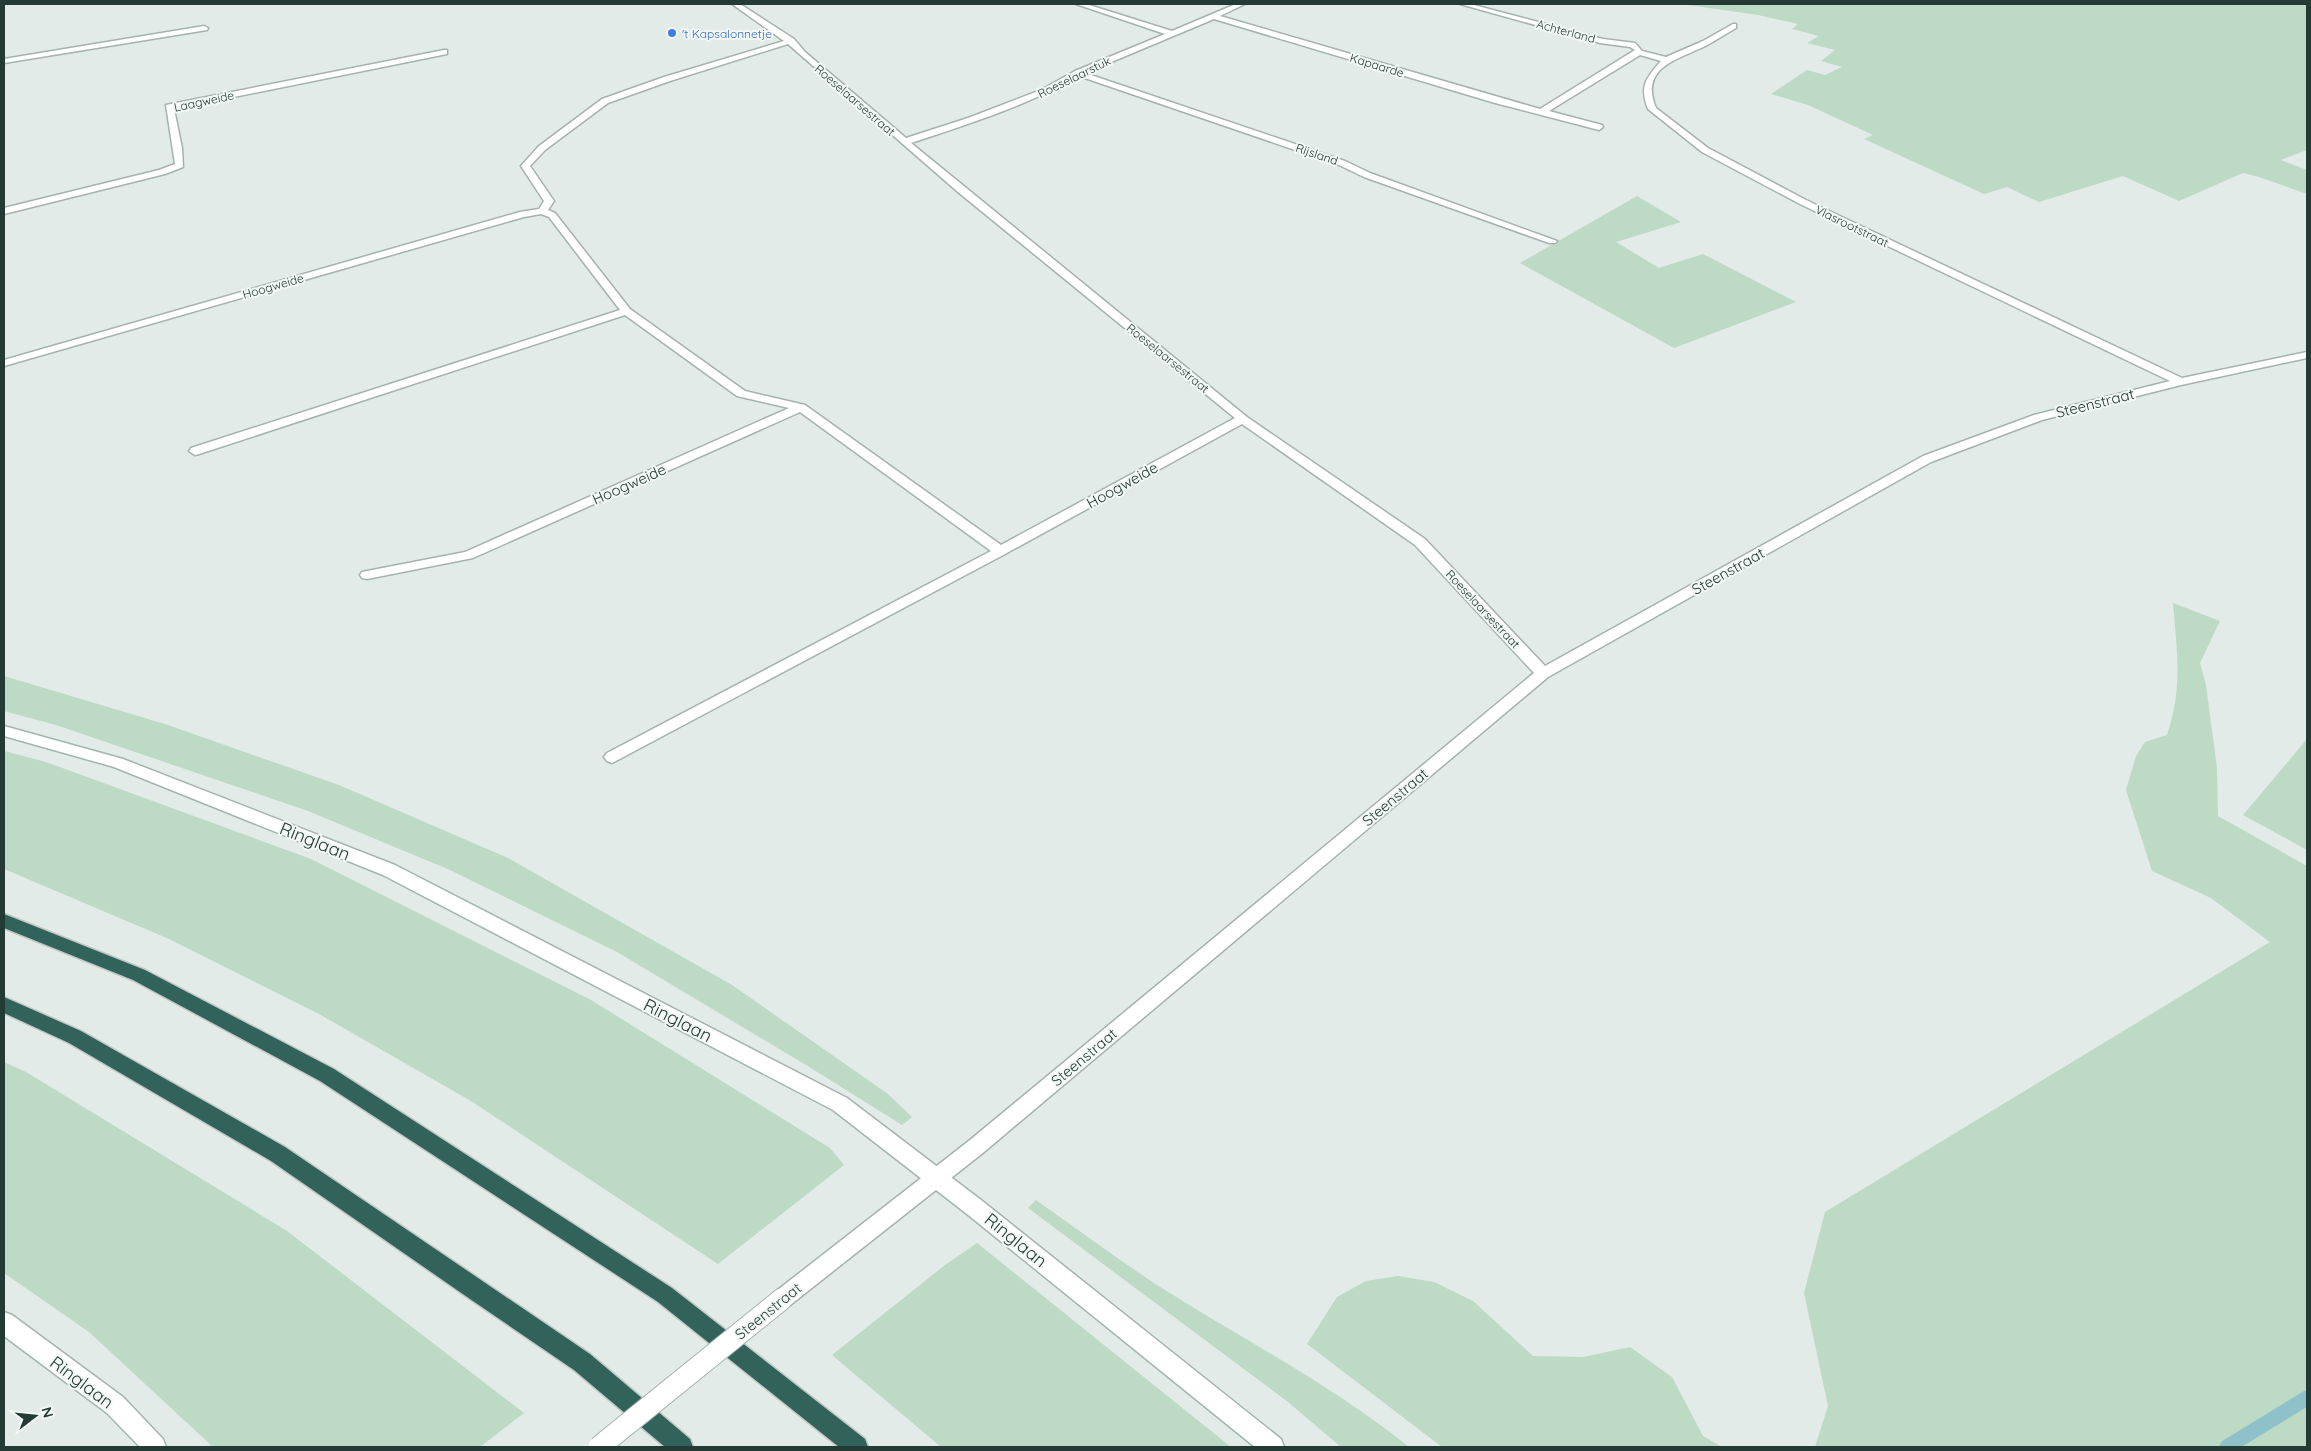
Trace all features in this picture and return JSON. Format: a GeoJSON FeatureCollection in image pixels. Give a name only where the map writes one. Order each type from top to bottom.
{"type":"FeatureCollection","features":[{"type":"Feature","properties":{"kind":"highway"},"geometry":{"type":"LineString","coordinates":[[4,921],[139,975],[327,1075],[665,1295],[857,1447]]}},
{"type":"Feature","properties":{"kind":"highway"},"geometry":{"type":"LineString","coordinates":[[4,1005],[76,1037],[278,1154],[477,1292],[582,1362],[682,1447]]}},
{"type":"Feature","properties":{"kind":"street","name":"Roeselaarsestraat"},"geometry":{"type":"LineString","coordinates":[[735,4],[791,41],[802,54],[904,142],[1243,419],[1420,542],[1543,673]]}},
{"type":"Feature","properties":{"kind":"street"},"geometry":{"type":"LineString","coordinates":[[1079,4],[1171,33]]}},
{"type":"Feature","properties":{"kind":"street","name":"Roeselaarstuk"},"geometry":{"type":"LineString","coordinates":[[904,142],[971,120],[1044,92],[1078,73],[1242,4]]}},
{"type":"Feature","properties":{"kind":"street","name":"Achterland"},"geometry":{"type":"LineString","coordinates":[[1463,4],[1603,41],[1632,45],[1639,52],[1666,60]]}},
{"type":"Feature","properties":{"kind":"street","name":"Kapaarde"},"geometry":{"type":"LineString","coordinates":[[1213,16],[1599,127]]}},
{"type":"Feature","properties":{"kind":"street","name":"Vlasrootstraat"},"geometry":{"type":"LineString","coordinates":[[1733,26],[1706,43],[1666,60],[1649,79],[1648,99],[1652,109],[1702,148],[1803,202],[2181,382]]}},
{"type":"Feature","properties":{"kind":"street"},"geometry":{"type":"LineString","coordinates":[[4,61],[204,28]]}},
{"type":"Feature","properties":{"kind":"street"},"geometry":{"type":"LineString","coordinates":[[791,41],[666,79],[605,101],[542,148],[525,166],[549,201],[542,211],[552,215],[626,311],[741,394],[800,407],[1000,551]]}},
{"type":"Feature","properties":{"kind":"street","name":"Laagweide"},"geometry":{"type":"LineString","coordinates":[[4,211],[162,172],[180,164],[169,107],[444,52]]}},
{"type":"Feature","properties":{"kind":"street"},"geometry":{"type":"LineString","coordinates":[[1542,112],[1639,52]]}},
{"type":"Feature","properties":{"kind":"street","name":"Rijsland"},"geometry":{"type":"LineString","coordinates":[[1078,73],[1342,163],[1367,175],[1552,241]]}},
{"type":"Feature","properties":{"kind":"street","name":"Hoogweide"},"geometry":{"type":"LineString","coordinates":[[4,363],[504,220],[542,211]]}},
{"type":"Feature","properties":{"kind":"street"},"geometry":{"type":"LineString","coordinates":[[195,451],[626,311]]}},
{"type":"Feature","properties":{"kind":"street","name":"Steenstraat"},"geometry":{"type":"LineString","coordinates":[[599,1447],[937,1179],[1543,673],[1927,459],[2038,417],[2181,382],[2307,355]]}},
{"type":"Feature","properties":{"kind":"street","name":"Hoogweide"},"geometry":{"type":"LineString","coordinates":[[367,575],[468,555],[800,407]]}},
{"type":"Feature","properties":{"kind":"street","name":"Hoogweide"},"geometry":{"type":"LineString","coordinates":[[612,757],[1000,551],[1243,419]]}},
{"type":"Feature","properties":{"kind":"street","name":"Ringlaan"},"geometry":{"type":"LineString","coordinates":[[4,731],[118,763],[389,870],[840,1104],[1274,1447]]}},
{"type":"Feature","properties":{"kind":"street","name":"Ringlaan"},"geometry":{"type":"LineString","coordinates":[[4,1323],[115,1405],[155,1447]]}},
{"type":"Feature","properties":{"kind":"green space"},"geometry":{"type":"Polygon","coordinates":[[[1681,4],[2307,4],[2307,150],[2281,160],[2307,170],[2307,194],[2243,173],[2179,201],[2123,176],[2039,202],[2007,187],[1984,194],[1864,139],[1873,135],[1808,105],[1771,94],[1807,70],[1825,75],[1842,67],[1821,61],[1835,50],[1807,43],[1819,36],[1792,29],[1798,24],[1758,15],[1681,4]]]}},
{"type":"Feature","properties":{"kind":"green space"},"geometry":{"type":"Polygon","coordinates":[[[1637,196],[1681,222],[1616,242],[1659,268],[1703,254],[1796,302],[1674,348],[1520,263],[1637,196]]]}},
{"type":"Feature","properties":{"kind":"green space"},"geometry":{"type":"Polygon","coordinates":[[[2173,603],[2220,621],[2200,663],[2206,685],[2217,768],[2218,816],[2307,866],[2307,1447],[1815,1447],[1828,1406],[1804,1293],[1825,1212],[2270,942],[2211,898],[2152,871],[2126,790],[2136,756],[2145,742],[2167,735],[2172,718],[2178,670],[2173,603]]]}},
{"type":"Feature","properties":{"kind":"green space"},"geometry":{"type":"Polygon","coordinates":[[[4,676],[165,724],[339,785],[508,858],[732,985],[888,1094],[912,1117],[902,1125],[617,952],[450,870],[308,811],[56,725],[4,711],[4,676]]]}},
{"type":"Feature","properties":{"kind":"green space"},"geometry":{"type":"Polygon","coordinates":[[[2307,739],[2307,850],[2243,815],[2307,739]]]}},
{"type":"Feature","properties":{"kind":"green space"},"geometry":{"type":"Polygon","coordinates":[[[4,751],[46,762],[311,859],[591,1000],[830,1148],[844,1165],[718,1264],[471,1101],[319,1014],[169,939],[4,869],[4,751]]]}},
{"type":"Feature","properties":{"kind":"green space"},"geometry":{"type":"Polygon","coordinates":[[[4,1062],[26,1072],[287,1231],[524,1413],[480,1447],[213,1447],[89,1332],[4,1273],[4,1062]]]}},
{"type":"Feature","properties":{"kind":"green space"},"geometry":{"type":"Polygon","coordinates":[[[1036,1200],[1157,1285],[1317,1382],[1409,1447],[1341,1447],[1288,1402],[1028,1208],[1036,1200]]]}},
{"type":"Feature","properties":{"kind":"green space"},"geometry":{"type":"Polygon","coordinates":[[[977,1243],[1231,1447],[941,1447],[832,1355],[945,1265],[977,1243]]]}},
{"type":"Feature","properties":{"kind":"green space"},"geometry":{"type":"Polygon","coordinates":[[[1398,1276],[1434,1282],[1473,1301],[1533,1356],[1583,1357],[1630,1347],[1672,1377],[1703,1436],[1722,1447],[1442,1447],[1307,1344],[1337,1297],[1366,1281],[1398,1276]]]}},
{"type":"Feature","properties":{"kind":"waterway"},"geometry":{"type":"LineString","coordinates":[[2227,1447],[2307,1398]]}},
{"type":"Feature","properties":{"kind":"place","name":"'t Kapsalonnetje"},"geometry":{"type":"Point","coordinates":[672,33]}}]}
